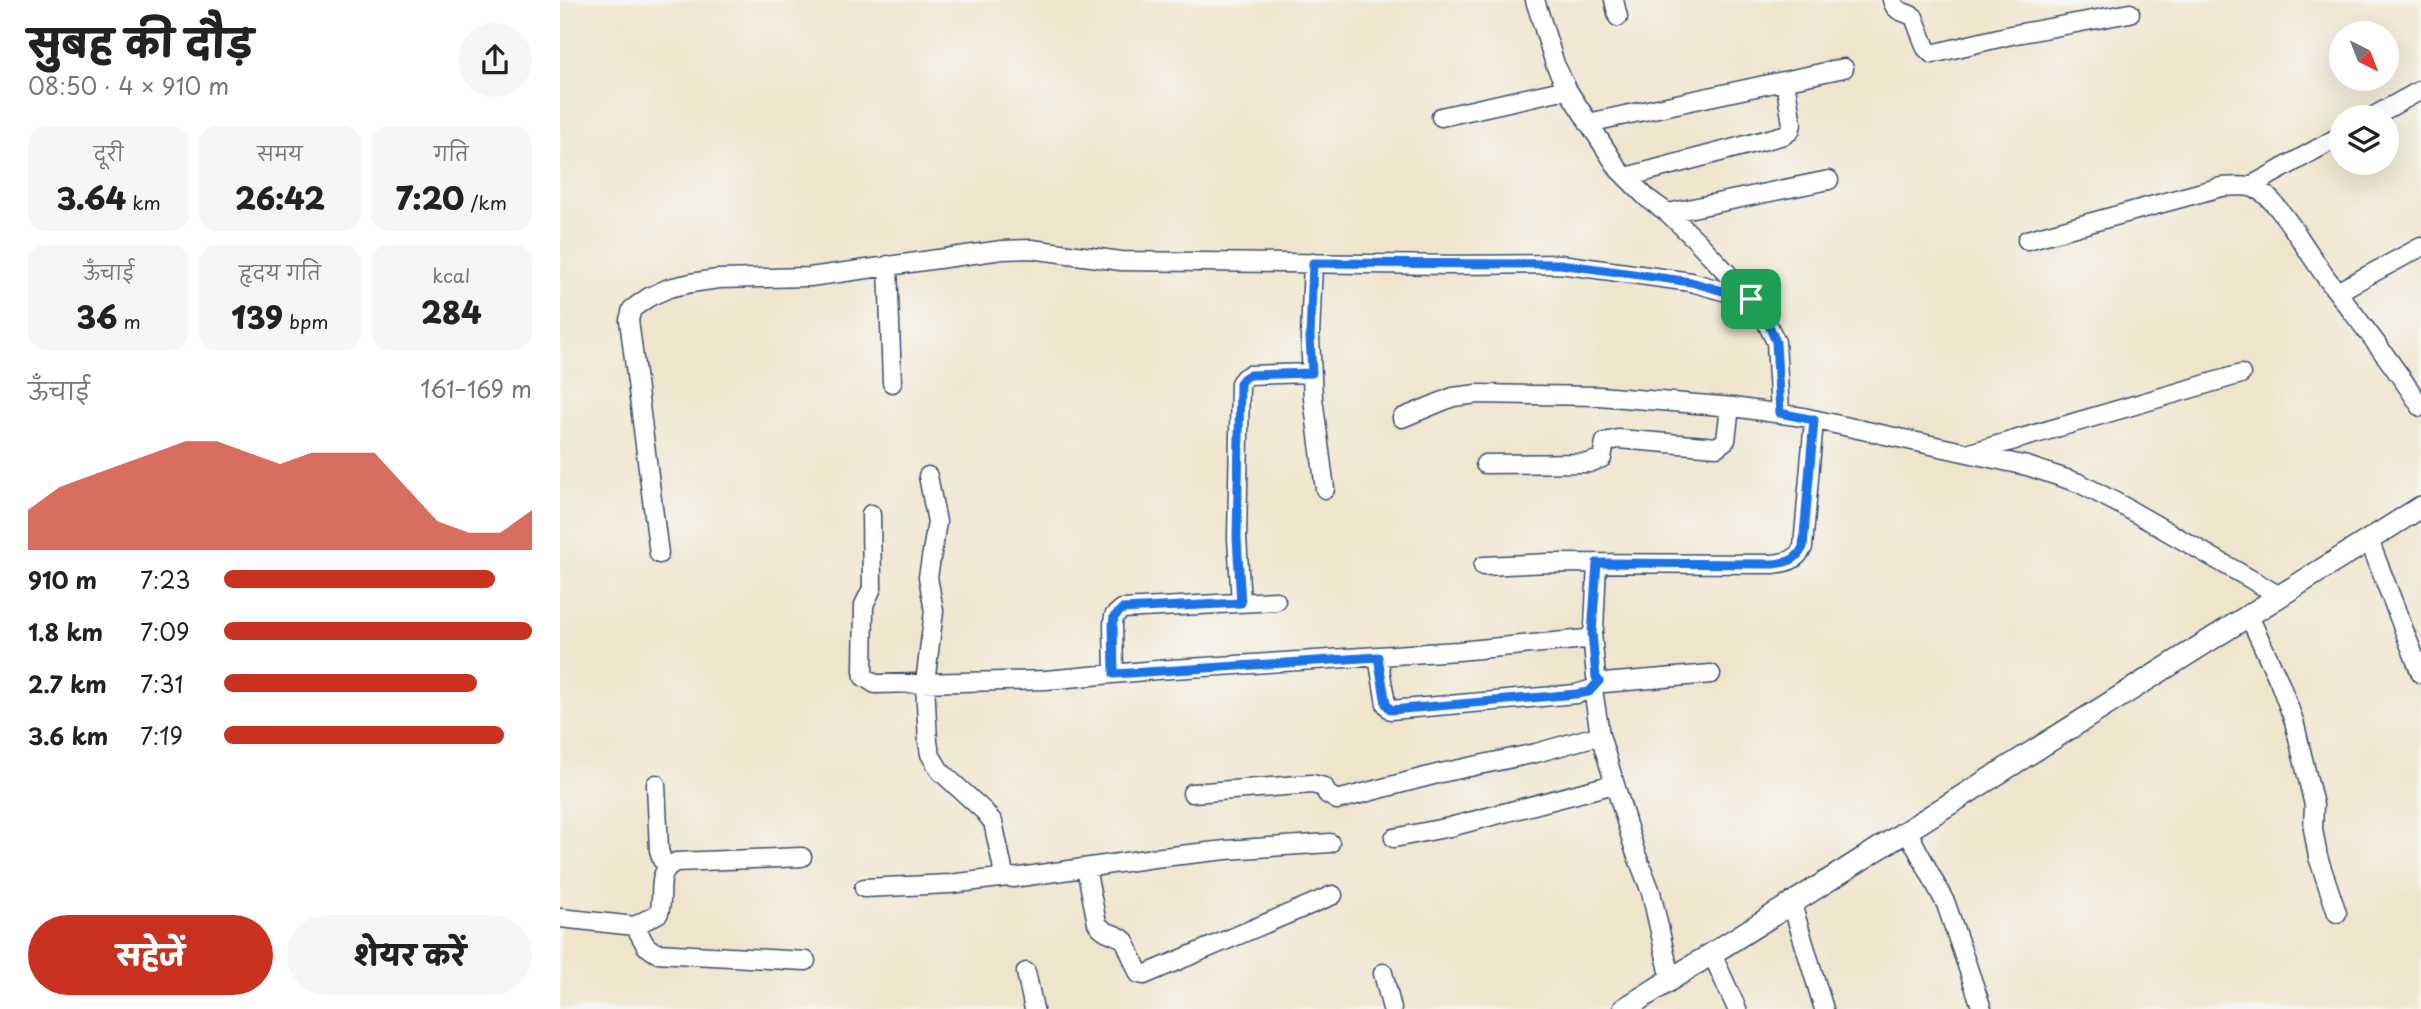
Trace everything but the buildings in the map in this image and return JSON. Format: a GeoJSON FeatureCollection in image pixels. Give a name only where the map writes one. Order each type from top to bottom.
{"type":"FeatureCollection","features":[{"type":"Feature","properties":{"kind":"main road"},"geometry":{"type":"LineString","coordinates":[[1624,1009],[2421,507]]}},
{"type":"Feature","properties":{"kind":"street"},"geometry":{"type":"LineString","coordinates":[[1535,0],[1555,64],[1567,89],[1626,177],[1668,214],[1751,299],[1768,323],[1776,342],[1780,413]]}},
{"type":"Feature","properties":{"kind":"street"},"geometry":{"type":"LineString","coordinates":[[1892,0],[1900,12],[1914,17],[1926,48],[1932,54],[2011,35],[2130,13]]}},
{"type":"Feature","properties":{"kind":"street"},"geometry":{"type":"LineString","coordinates":[[1588,123],[1844,68]]}},
{"type":"Feature","properties":{"kind":"street"},"geometry":{"type":"LineString","coordinates":[[1626,177],[1784,135],[1790,131],[1792,124],[1785,81]]}},
{"type":"Feature","properties":{"kind":"street"},"geometry":{"type":"LineString","coordinates":[[1441,117],[1567,89]]}},
{"type":"Feature","properties":{"kind":"street"},"geometry":{"type":"LineString","coordinates":[[2394,105],[2421,90]]}},
{"type":"Feature","properties":{"kind":"street"},"geometry":{"type":"LineString","coordinates":[[2249,187],[2329,142]]}},
{"type":"Feature","properties":{"kind":"street"},"geometry":{"type":"LineString","coordinates":[[1668,214],[1829,180]]}},
{"type":"Feature","properties":{"kind":"street"},"geometry":{"type":"LineString","coordinates":[[2027,240],[2221,187],[2249,187],[2272,201],[2402,376],[2421,407]]}},
{"type":"Feature","properties":{"kind":"street"},"geometry":{"type":"LineString","coordinates":[[2337,292],[2421,247]]}},
{"type":"Feature","properties":{"kind":"street"},"geometry":{"type":"LineString","coordinates":[[659,554],[629,320],[632,309],[649,297],[691,283],[718,279],[810,277],[1002,250],[1021,250],[1121,261],[1560,264],[1691,282],[1751,299]]}},
{"type":"Feature","properties":{"kind":"street"},"geometry":{"type":"LineString","coordinates":[[1313,263],[1310,337],[1325,489]]}},
{"type":"Feature","properties":{"kind":"street"},"geometry":{"type":"LineString","coordinates":[[888,265],[892,383]]}},
{"type":"Feature","properties":{"kind":"street"},"geometry":{"type":"LineString","coordinates":[[1241,603],[1237,538],[1240,383],[1249,375],[1312,373]]}},
{"type":"Feature","properties":{"kind":"street"},"geometry":{"type":"LineString","coordinates":[[1966,454],[2241,374]]}},
{"type":"Feature","properties":{"kind":"street"},"geometry":{"type":"LineString","coordinates":[[1402,418],[1452,397],[1478,394],[1599,396],[1780,413],[2026,466],[2079,482],[2280,596]]}},
{"type":"Feature","properties":{"kind":"street"},"geometry":{"type":"LineString","coordinates":[[1485,464],[1589,463],[1602,458],[1605,442],[1618,439],[1717,447],[1726,440],[1730,407]]}},
{"type":"Feature","properties":{"kind":"street"},"geometry":{"type":"LineString","coordinates":[[1483,566],[1789,562],[1798,556],[1803,547],[1814,420]]}},
{"type":"Feature","properties":{"kind":"street"},"geometry":{"type":"LineString","coordinates":[[928,476],[937,522],[928,577],[934,611],[925,683],[930,754],[940,771],[993,822],[1004,873],[1008,877]]}},
{"type":"Feature","properties":{"kind":"street"},"geometry":{"type":"LineString","coordinates":[[872,514],[872,588],[864,605],[864,677],[875,684],[1046,680],[1378,657],[1573,641],[1586,639],[1592,633]]}},
{"type":"Feature","properties":{"kind":"street"},"geometry":{"type":"LineString","coordinates":[[2369,540],[2421,674]]}},
{"type":"Feature","properties":{"kind":"street"},"geometry":{"type":"LineString","coordinates":[[1597,563],[1592,633],[1600,735],[1635,851],[1651,892],[1671,979]]}},
{"type":"Feature","properties":{"kind":"street"},"geometry":{"type":"LineString","coordinates":[[1114,674],[1113,624],[1114,617],[1122,609],[1276,601]]}},
{"type":"Feature","properties":{"kind":"street"},"geometry":{"type":"LineString","coordinates":[[2249,616],[2279,681],[2294,722],[2314,805],[2313,829],[2318,858],[2337,913]]}},
{"type":"Feature","properties":{"kind":"street"},"geometry":{"type":"LineString","coordinates":[[1378,657],[1386,704],[1391,710],[1576,694],[1596,685],[1711,674]]}},
{"type":"Feature","properties":{"kind":"street"},"geometry":{"type":"LineString","coordinates":[[1192,793],[1312,784],[1324,787],[1332,798],[1346,798],[1600,735]]}},
{"type":"Feature","properties":{"kind":"street"},"geometry":{"type":"LineString","coordinates":[[656,784],[659,850],[662,860],[669,865]]}},
{"type":"Feature","properties":{"kind":"street"},"geometry":{"type":"LineString","coordinates":[[1394,838],[1450,827],[1614,784]]}},
{"type":"Feature","properties":{"kind":"street"},"geometry":{"type":"LineString","coordinates":[[1908,832],[1946,904],[1982,1009]]}},
{"type":"Feature","properties":{"kind":"street"},"geometry":{"type":"LineString","coordinates":[[864,888],[950,884],[1226,850],[1330,844]]}},
{"type":"Feature","properties":{"kind":"street"},"geometry":{"type":"LineString","coordinates":[[560,918],[635,926],[659,913],[662,876],[669,865],[676,862],[802,857]]}},
{"type":"Feature","properties":{"kind":"street"},"geometry":{"type":"LineString","coordinates":[[1086,869],[1097,923],[1102,930],[1125,941],[1139,974],[1144,975],[1333,895]]}},
{"type":"Feature","properties":{"kind":"street"},"geometry":{"type":"LineString","coordinates":[[1792,904],[1824,1009]]}},
{"type":"Feature","properties":{"kind":"street"},"geometry":{"type":"LineString","coordinates":[[635,926],[646,946],[656,953],[806,961]]}},
{"type":"Feature","properties":{"kind":"street"},"geometry":{"type":"LineString","coordinates":[[1712,954],[1737,1009]]}},
{"type":"Feature","properties":{"kind":"street"},"geometry":{"type":"LineString","coordinates":[[1026,972],[1034,1009]]}},
{"type":"Feature","properties":{"kind":"street"},"geometry":{"type":"LineString","coordinates":[[1383,973],[1392,1009]]}},
{"type":"Feature","properties":{"kind":"route"},"geometry":{"type":"LineString","coordinates":[[1313,263],[1560,264],[1691,282],[1751,299],[1759,307],[1776,342],[1780,413],[1814,420],[1803,547],[1798,556],[1789,562],[1773,564],[1597,563],[1592,633],[1596,677],[1599,681],[1589,692],[1391,710],[1386,704],[1378,657],[1114,674],[1113,624],[1117,612],[1122,609],[1241,603],[1237,538],[1240,383],[1249,375],[1312,373],[1310,337],[1313,263]]}}]}
